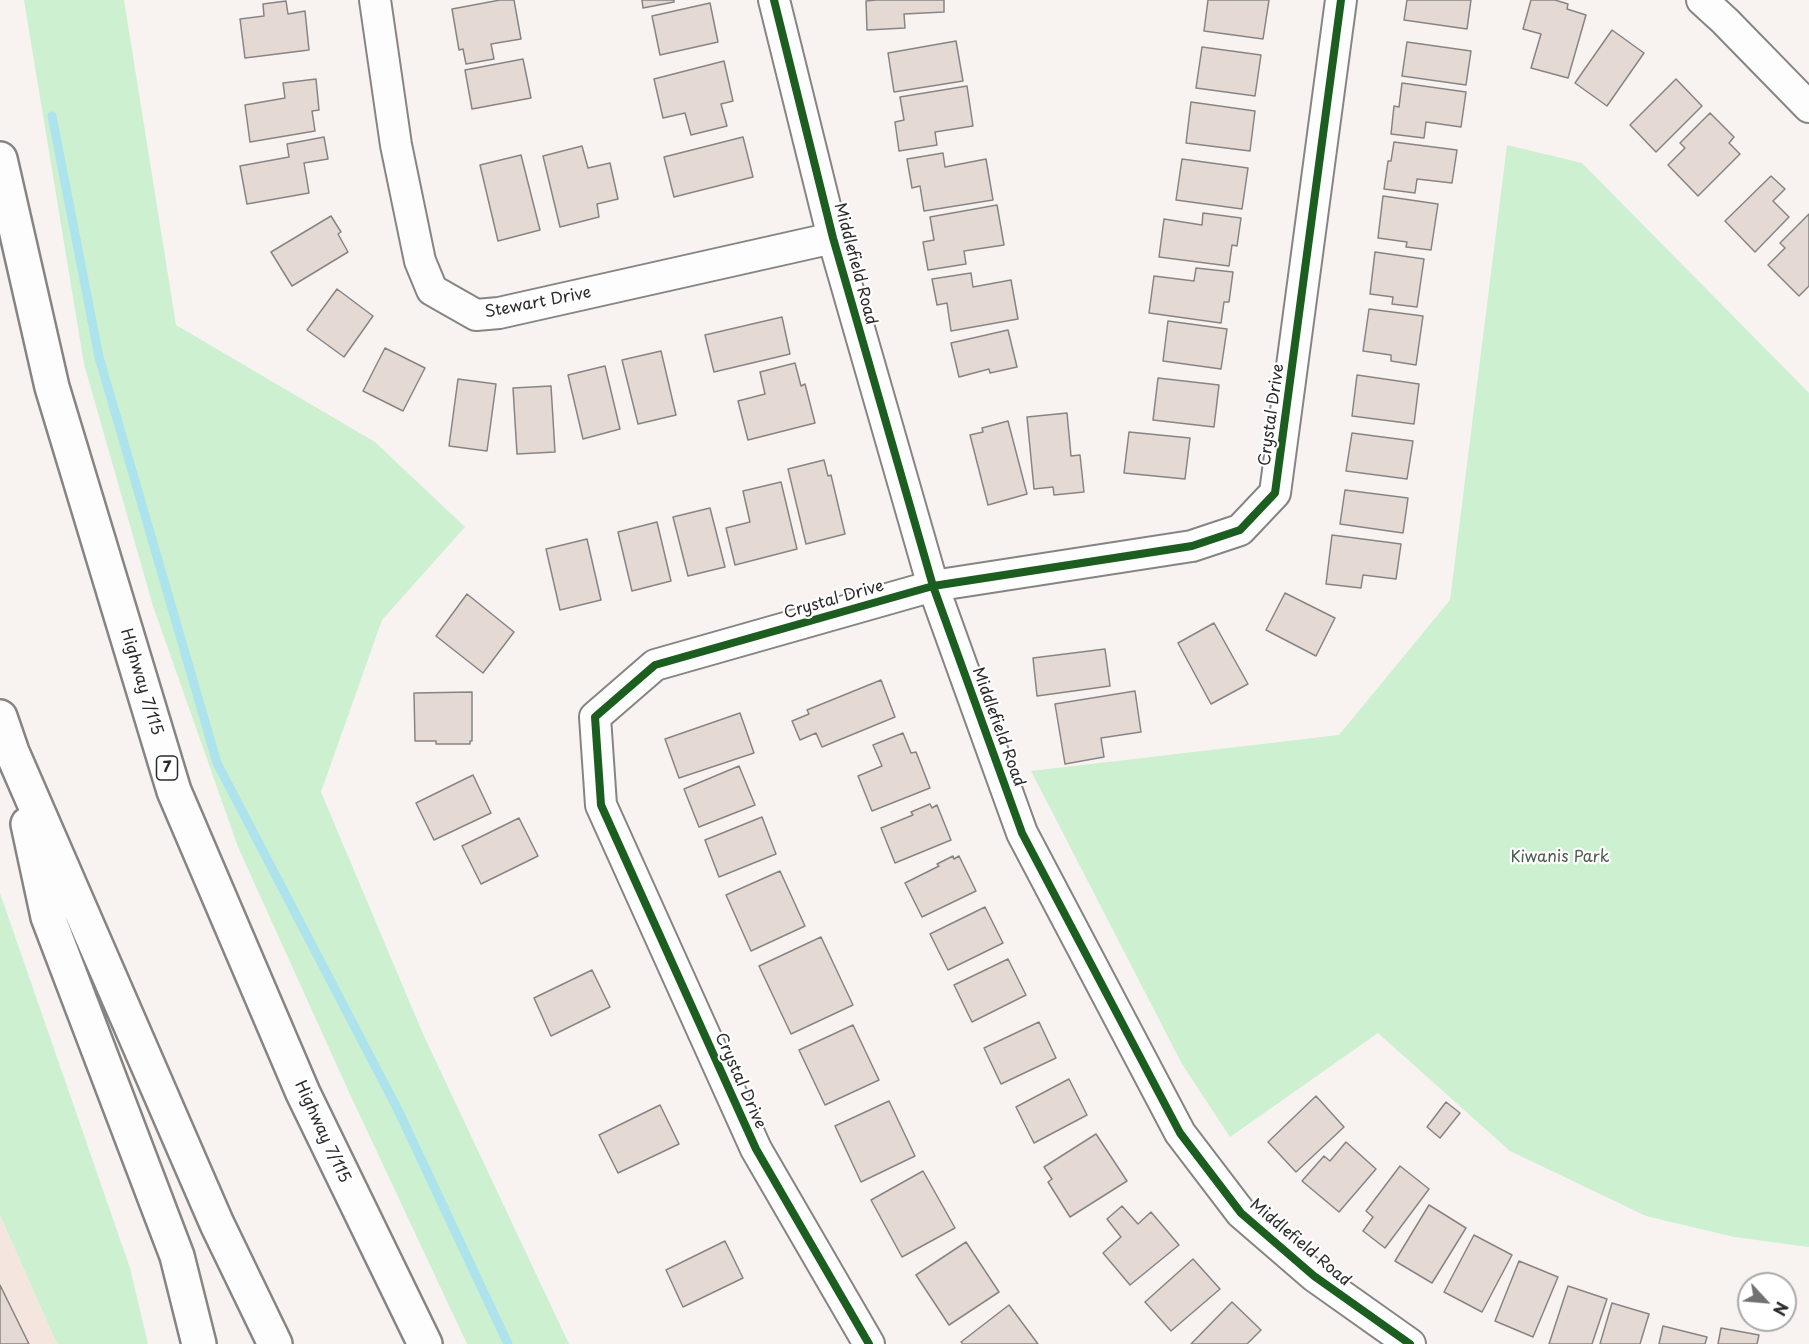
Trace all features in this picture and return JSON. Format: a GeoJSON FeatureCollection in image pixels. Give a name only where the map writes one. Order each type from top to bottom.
{"type":"FeatureCollection","features":[{"type":"Feature","properties":{"kind":"highway","name":"Highway 7/115"},"geometry":{"type":"LineString","coordinates":[[0,159],[52,387],[174,791],[303,1093],[425,1344]]}},
{"type":"Feature","properties":{"kind":"highway"},"geometry":{"type":"LineString","coordinates":[[0,717],[12,752],[218,1224],[275,1344]]}},
{"type":"Feature","properties":{"kind":"highway"},"geometry":{"type":"LineString","coordinates":[[12,752],[48,917],[177,1256],[199,1344]]}},
{"type":"Feature","properties":{"kind":"street","name":"Stewart Drive"},"geometry":{"type":"LineString","coordinates":[[375,0],[396,145],[420,261],[432,290],[462,308],[476,315],[499,313],[833,238]]}},
{"type":"Feature","properties":{"kind":"street","name":"Middlefield Road"},"geometry":{"type":"LineString","coordinates":[[774,0],[833,238],[933,586],[1023,833],[1180,1133],[1241,1213],[1314,1276],[1410,1344]]}},
{"type":"Feature","properties":{"kind":"street","name":"Crystal Drive"},"geometry":{"type":"LineString","coordinates":[[869,1344],[756,1149],[601,805],[595,717],[655,665],[933,586],[1192,546],[1240,530],[1275,493],[1341,0]]}},
{"type":"Feature","properties":{"kind":"street"},"geometry":{"type":"LineString","coordinates":[[1702,0],[1809,107]]}},
{"type":"Feature","properties":{"kind":"shaded area"},"geometry":{"type":"Polygon","coordinates":[[[0,1215],[57,1344],[0,1344],[0,1215]]]}},
{"type":"Feature","properties":{"kind":"green space"},"geometry":{"type":"Polygon","coordinates":[[[24,0],[124,0],[176,325],[375,442],[465,527],[382,620],[321,792],[423,1034],[569,1344],[467,1344],[238,847],[153,606],[84,364],[24,0]]]}},
{"type":"Feature","properties":{"kind":"green space","name":"Kiwanis Park"},"geometry":{"type":"Polygon","coordinates":[[[1507,145],[1582,163],[1809,393],[1809,1247],[1734,1237],[1646,1216],[1510,1151],[1378,1033],[1230,1137],[1182,1064],[1031,771],[1339,735],[1450,600],[1507,145]]]}},
{"type":"Feature","properties":{"kind":"green space"},"geometry":{"type":"Polygon","coordinates":[[[0,893],[130,1268],[148,1344],[57,1344],[0,1215],[0,893]]]}},
{"type":"Feature","properties":{"kind":"building"},"geometry":{"type":"Polygon","coordinates":[[[500,0],[514,0],[521,39],[491,44],[494,59],[466,64],[463,49],[459,50],[452,9],[500,0]]]}},
{"type":"Feature","properties":{"kind":"building"},"geometry":{"type":"Polygon","coordinates":[[[642,0],[674,0],[674,2],[643,8],[642,0]]]}},
{"type":"Feature","properties":{"kind":"building"},"geometry":{"type":"Polygon","coordinates":[[[944,0],[944,12],[904,14],[905,28],[867,30],[866,1],[944,0]]]}},
{"type":"Feature","properties":{"kind":"building"},"geometry":{"type":"Polygon","coordinates":[[[1208,0],[1269,0],[1263,39],[1204,31],[1208,0]]]}},
{"type":"Feature","properties":{"kind":"building"},"geometry":{"type":"Polygon","coordinates":[[[1407,0],[1471,0],[1467,29],[1404,20],[1407,0]]]}},
{"type":"Feature","properties":{"kind":"building"},"geometry":{"type":"Polygon","coordinates":[[[1531,0],[1555,0],[1568,4],[1567,9],[1586,15],[1568,78],[1531,68],[1541,34],[1523,29],[1531,0]]]}},
{"type":"Feature","properties":{"kind":"building"},"geometry":{"type":"Polygon","coordinates":[[[286,1],[288,14],[305,11],[309,50],[245,58],[240,19],[264,16],[263,4],[286,1]]]}},
{"type":"Feature","properties":{"kind":"building"},"geometry":{"type":"Polygon","coordinates":[[[710,3],[718,42],[660,55],[652,16],[710,3]]]}},
{"type":"Feature","properties":{"kind":"building"},"geometry":{"type":"Polygon","coordinates":[[[1612,30],[1644,53],[1607,106],[1575,83],[1612,30]]]}},
{"type":"Feature","properties":{"kind":"building"},"geometry":{"type":"Polygon","coordinates":[[[956,41],[963,81],[894,92],[888,53],[956,41]]]}},
{"type":"Feature","properties":{"kind":"building"},"geometry":{"type":"Polygon","coordinates":[[[1407,42],[1471,51],[1466,85],[1402,76],[1407,42]]]}},
{"type":"Feature","properties":{"kind":"building"},"geometry":{"type":"Polygon","coordinates":[[[1202,47],[1261,55],[1255,96],[1196,88],[1202,47]]]}},
{"type":"Feature","properties":{"kind":"building"},"geometry":{"type":"Polygon","coordinates":[[[523,59],[531,98],[472,109],[465,70],[523,59]]]}},
{"type":"Feature","properties":{"kind":"building"},"geometry":{"type":"Polygon","coordinates":[[[724,61],[733,101],[721,104],[727,126],[691,135],[685,113],[663,118],[654,79],[724,61]]]}},
{"type":"Feature","properties":{"kind":"building"},"geometry":{"type":"Polygon","coordinates":[[[316,79],[319,110],[312,111],[315,131],[250,142],[245,105],[285,98],[283,83],[316,79]]]}},
{"type":"Feature","properties":{"kind":"building"},"geometry":{"type":"Polygon","coordinates":[[[1676,79],[1702,106],[1656,152],[1630,125],[1676,79]]]}},
{"type":"Feature","properties":{"kind":"building"},"geometry":{"type":"Polygon","coordinates":[[[1402,83],[1466,92],[1461,127],[1426,122],[1424,138],[1391,134],[1394,106],[1399,107],[1402,83]]]}},
{"type":"Feature","properties":{"kind":"building"},"geometry":{"type":"Polygon","coordinates":[[[967,86],[973,126],[935,132],[937,145],[899,151],[895,122],[904,120],[900,97],[967,86]]]}},
{"type":"Feature","properties":{"kind":"building"},"geometry":{"type":"Polygon","coordinates":[[[1191,102],[1255,111],[1250,151],[1186,143],[1191,102]]]}},
{"type":"Feature","properties":{"kind":"building"},"geometry":{"type":"Polygon","coordinates":[[[1710,113],[1734,137],[1729,143],[1740,154],[1698,196],[1668,165],[1685,148],[1680,143],[1710,113]]]}},
{"type":"Feature","properties":{"kind":"building"},"geometry":{"type":"Polygon","coordinates":[[[324,137],[328,159],[304,163],[309,193],[247,204],[240,166],[289,157],[287,144],[324,137]]]}},
{"type":"Feature","properties":{"kind":"building"},"geometry":{"type":"Polygon","coordinates":[[[743,137],[753,177],[674,197],[664,157],[743,137]]]}},
{"type":"Feature","properties":{"kind":"building"},"geometry":{"type":"Polygon","coordinates":[[[1394,142],[1457,150],[1452,183],[1417,179],[1415,193],[1384,189],[1388,161],[1391,161],[1394,142]]]}},
{"type":"Feature","properties":{"kind":"building"},"geometry":{"type":"Polygon","coordinates":[[[582,146],[588,168],[610,163],[618,199],[597,204],[599,217],[560,227],[543,156],[582,146]]]}},
{"type":"Feature","properties":{"kind":"building"},"geometry":{"type":"Polygon","coordinates":[[[943,153],[945,167],[986,159],[993,200],[924,211],[920,186],[912,188],[907,159],[943,153]]]}},
{"type":"Feature","properties":{"kind":"building"},"geometry":{"type":"Polygon","coordinates":[[[521,155],[540,230],[498,241],[480,165],[521,155]]]}},
{"type":"Feature","properties":{"kind":"building"},"geometry":{"type":"Polygon","coordinates":[[[1182,159],[1248,168],[1242,209],[1176,200],[1182,159]]]}},
{"type":"Feature","properties":{"kind":"building"},"geometry":{"type":"Polygon","coordinates":[[[1771,176],[1785,189],[1773,201],[1789,217],[1755,252],[1725,221],[1771,176]]]}},
{"type":"Feature","properties":{"kind":"building"},"geometry":{"type":"Polygon","coordinates":[[[1383,196],[1438,204],[1431,250],[1406,247],[1407,242],[1378,238],[1383,196]]]}},
{"type":"Feature","properties":{"kind":"building"},"geometry":{"type":"Polygon","coordinates":[[[997,205],[1004,245],[964,251],[966,264],[928,270],[923,242],[934,240],[930,217],[997,205]]]}},
{"type":"Feature","properties":{"kind":"building"},"geometry":{"type":"Polygon","coordinates":[[[1203,213],[1241,218],[1237,246],[1232,245],[1229,266],[1159,257],[1164,219],[1202,225],[1203,213]]]}},
{"type":"Feature","properties":{"kind":"building"},"geometry":{"type":"Polygon","coordinates":[[[1809,214],[1809,286],[1799,296],[1768,265],[1785,248],[1780,243],[1809,214]]]}},
{"type":"Feature","properties":{"kind":"building"},"geometry":{"type":"Polygon","coordinates":[[[331,216],[341,232],[338,234],[348,252],[292,286],[271,252],[331,216]]]}},
{"type":"Feature","properties":{"kind":"building"},"geometry":{"type":"Polygon","coordinates":[[[1375,252],[1424,259],[1417,307],[1392,304],[1393,297],[1370,294],[1375,252]]]}},
{"type":"Feature","properties":{"kind":"building"},"geometry":{"type":"Polygon","coordinates":[[[1196,268],[1233,272],[1229,302],[1224,302],[1221,323],[1149,313],[1154,276],[1194,281],[1196,268]]]}},
{"type":"Feature","properties":{"kind":"building"},"geometry":{"type":"Polygon","coordinates":[[[971,273],[973,287],[1011,280],[1018,319],[951,331],[947,303],[937,305],[932,279],[971,273]]]}},
{"type":"Feature","properties":{"kind":"building"},"geometry":{"type":"Polygon","coordinates":[[[337,289],[373,316],[344,357],[307,330],[337,289]]]}},
{"type":"Feature","properties":{"kind":"building"},"geometry":{"type":"Polygon","coordinates":[[[1369,309],[1423,316],[1416,365],[1391,361],[1391,355],[1363,351],[1369,309]]]}},
{"type":"Feature","properties":{"kind":"building"},"geometry":{"type":"Polygon","coordinates":[[[782,317],[790,354],[714,372],[705,335],[782,317]]]}},
{"type":"Feature","properties":{"kind":"building"},"geometry":{"type":"Polygon","coordinates":[[[1168,321],[1227,329],[1221,369],[1163,361],[1168,321]]]}},
{"type":"Feature","properties":{"kind":"building"},"geometry":{"type":"Polygon","coordinates":[[[1008,330],[1017,367],[990,373],[989,369],[959,377],[951,343],[1008,330]]]}},
{"type":"Feature","properties":{"kind":"building"},"geometry":{"type":"Polygon","coordinates":[[[385,348],[425,368],[403,411],[363,391],[385,348]]]}},
{"type":"Feature","properties":{"kind":"building"},"geometry":{"type":"Polygon","coordinates":[[[661,351],[676,415],[638,424],[622,360],[661,351]]]}},
{"type":"Feature","properties":{"kind":"building"},"geometry":{"type":"Polygon","coordinates":[[[795,363],[801,386],[805,384],[815,423],[748,440],[738,401],[765,394],[760,372],[795,363]]]}},
{"type":"Feature","properties":{"kind":"building"},"geometry":{"type":"Polygon","coordinates":[[[605,366],[620,429],[583,439],[568,375],[605,366]]]}},
{"type":"Feature","properties":{"kind":"building"},"geometry":{"type":"Polygon","coordinates":[[[1357,375],[1419,384],[1414,424],[1352,416],[1357,375]]]}},
{"type":"Feature","properties":{"kind":"building"},"geometry":{"type":"Polygon","coordinates":[[[1158,378],[1219,385],[1214,427],[1153,420],[1158,378]]]}},
{"type":"Feature","properties":{"kind":"building"},"geometry":{"type":"Polygon","coordinates":[[[458,379],[496,384],[487,451],[449,446],[458,379]]]}},
{"type":"Feature","properties":{"kind":"building"},"geometry":{"type":"Polygon","coordinates":[[[551,386],[555,452],[517,454],[513,388],[551,386]]]}},
{"type":"Feature","properties":{"kind":"building"},"geometry":{"type":"Polygon","coordinates":[[[1067,413],[1071,456],[1080,455],[1084,492],[1054,495],[1053,487],[1034,489],[1027,417],[1067,413]]]}},
{"type":"Feature","properties":{"kind":"building"},"geometry":{"type":"Polygon","coordinates":[[[1008,421],[1027,494],[988,505],[970,435],[983,432],[982,428],[1008,421]]]}},
{"type":"Feature","properties":{"kind":"building"},"geometry":{"type":"Polygon","coordinates":[[[1129,432],[1190,438],[1185,479],[1124,473],[1129,432]]]}},
{"type":"Feature","properties":{"kind":"building"},"geometry":{"type":"Polygon","coordinates":[[[1352,433],[1413,441],[1407,479],[1346,471],[1352,433]]]}},
{"type":"Feature","properties":{"kind":"building"},"geometry":{"type":"Polygon","coordinates":[[[824,460],[828,476],[831,475],[845,534],[806,544],[788,469],[824,460]]]}},
{"type":"Feature","properties":{"kind":"building"},"geometry":{"type":"Polygon","coordinates":[[[781,482],[797,549],[735,565],[726,528],[750,522],[743,491],[781,482]]]}},
{"type":"Feature","properties":{"kind":"building"},"geometry":{"type":"Polygon","coordinates":[[[1345,490],[1408,498],[1403,533],[1340,524],[1345,490]]]}},
{"type":"Feature","properties":{"kind":"building"},"geometry":{"type":"Polygon","coordinates":[[[710,508],[725,567],[688,576],[673,517],[710,508]]]}},
{"type":"Feature","properties":{"kind":"building"},"geometry":{"type":"Polygon","coordinates":[[[657,522],[671,581],[632,591],[618,532],[657,522]]]}},
{"type":"Feature","properties":{"kind":"building"},"geometry":{"type":"Polygon","coordinates":[[[1332,535],[1401,544],[1396,579],[1363,575],[1361,588],[1326,584],[1332,535]]]}},
{"type":"Feature","properties":{"kind":"building"},"geometry":{"type":"Polygon","coordinates":[[[587,539],[601,600],[560,610],[546,549],[587,539]]]}},
{"type":"Feature","properties":{"kind":"building"},"geometry":{"type":"Polygon","coordinates":[[[1285,593],[1335,618],[1316,656],[1266,630],[1285,593]]]}},
{"type":"Feature","properties":{"kind":"building"},"geometry":{"type":"Polygon","coordinates":[[[467,594],[514,632],[483,673],[436,636],[467,594]]]}},
{"type":"Feature","properties":{"kind":"building"},"geometry":{"type":"Polygon","coordinates":[[[1214,623],[1248,684],[1211,704],[1178,643],[1214,623]]]}},
{"type":"Feature","properties":{"kind":"building"},"geometry":{"type":"Polygon","coordinates":[[[1105,649],[1110,686],[1037,696],[1033,658],[1105,649]]]}},
{"type":"Feature","properties":{"kind":"building"},"geometry":{"type":"Polygon","coordinates":[[[881,680],[895,717],[822,747],[816,733],[800,740],[792,721],[809,714],[807,710],[881,680]]]}},
{"type":"Feature","properties":{"kind":"building"},"geometry":{"type":"Polygon","coordinates":[[[1135,691],[1141,732],[1101,738],[1104,757],[1065,764],[1055,704],[1135,691]]]}},
{"type":"Feature","properties":{"kind":"building"},"geometry":{"type":"Polygon","coordinates":[[[472,692],[472,741],[470,744],[436,744],[436,741],[415,741],[414,693],[472,692]]]}},
{"type":"Feature","properties":{"kind":"building"},"geometry":{"type":"Polygon","coordinates":[[[740,713],[754,753],[679,778],[665,739],[740,713]]]}},
{"type":"Feature","properties":{"kind":"building"},"geometry":{"type":"Polygon","coordinates":[[[903,733],[911,753],[916,752],[930,788],[872,811],[858,776],[882,766],[873,745],[903,733]]]}},
{"type":"Feature","properties":{"kind":"building"},"geometry":{"type":"Polygon","coordinates":[[[739,766],[755,805],[699,827],[684,789],[739,766]]]}},
{"type":"Feature","properties":{"kind":"building"},"geometry":{"type":"Polygon","coordinates":[[[473,775],[491,813],[434,840],[416,803],[473,775]]]}},
{"type":"Feature","properties":{"kind":"building"},"geometry":{"type":"Polygon","coordinates":[[[930,804],[932,808],[937,805],[951,840],[895,863],[881,828],[913,815],[911,812],[930,804]]]}},
{"type":"Feature","properties":{"kind":"building"},"geometry":{"type":"Polygon","coordinates":[[[762,817],[776,854],[719,877],[705,840],[762,817]]]}},
{"type":"Feature","properties":{"kind":"building"},"geometry":{"type":"Polygon","coordinates":[[[519,818],[538,856],[481,884],[462,846],[519,818]]]}},
{"type":"Feature","properties":{"kind":"building"},"geometry":{"type":"Polygon","coordinates":[[[953,856],[954,859],[959,856],[976,891],[922,917],[905,883],[939,866],[937,864],[953,856]]]}},
{"type":"Feature","properties":{"kind":"building"},"geometry":{"type":"Polygon","coordinates":[[[780,871],[805,926],[751,951],[726,895],[780,871]]]}},
{"type":"Feature","properties":{"kind":"building"},"geometry":{"type":"Polygon","coordinates":[[[985,907],[1003,943],[948,970],[930,934],[985,907]]]}},
{"type":"Feature","properties":{"kind":"building"},"geometry":{"type":"Polygon","coordinates":[[[821,937],[853,1005],[791,1034],[759,966],[821,937]]]}},
{"type":"Feature","properties":{"kind":"building"},"geometry":{"type":"Polygon","coordinates":[[[1008,959],[1026,995],[972,1022],[954,985],[1008,959]]]}},
{"type":"Feature","properties":{"kind":"building"},"geometry":{"type":"Polygon","coordinates":[[[592,970],[610,1007],[551,1036],[534,998],[592,970]]]}},
{"type":"Feature","properties":{"kind":"building"},"geometry":{"type":"Polygon","coordinates":[[[1039,1022],[1056,1058],[1001,1084],[984,1048],[1039,1022]]]}},
{"type":"Feature","properties":{"kind":"building"},"geometry":{"type":"Polygon","coordinates":[[[853,1025],[879,1080],[825,1105],[799,1050],[853,1025]]]}},
{"type":"Feature","properties":{"kind":"building"},"geometry":{"type":"Polygon","coordinates":[[[1069,1079],[1087,1115],[1034,1143],[1016,1107],[1069,1079]]]}},
{"type":"Feature","properties":{"kind":"building"},"geometry":{"type":"Polygon","coordinates":[[[1316,1096],[1344,1127],[1296,1172],[1268,1142],[1316,1096]]]}},
{"type":"Feature","properties":{"kind":"building"},"geometry":{"type":"Polygon","coordinates":[[[889,1101],[915,1156],[861,1182],[835,1126],[889,1101]]]}},
{"type":"Feature","properties":{"kind":"building"},"geometry":{"type":"Polygon","coordinates":[[[1446,1102],[1460,1113],[1440,1138],[1427,1127],[1446,1102]]]}},
{"type":"Feature","properties":{"kind":"building"},"geometry":{"type":"Polygon","coordinates":[[[660,1105],[679,1144],[618,1173],[599,1135],[660,1105]]]}},
{"type":"Feature","properties":{"kind":"building"},"geometry":{"type":"Polygon","coordinates":[[[1096,1134],[1127,1181],[1070,1217],[1048,1182],[1052,1179],[1044,1167],[1096,1134]]]}},
{"type":"Feature","properties":{"kind":"building"},"geometry":{"type":"Polygon","coordinates":[[[1346,1142],[1376,1169],[1339,1212],[1302,1181],[1324,1156],[1330,1161],[1346,1142]]]}},
{"type":"Feature","properties":{"kind":"building"},"geometry":{"type":"Polygon","coordinates":[[[1400,1166],[1429,1189],[1385,1248],[1363,1231],[1373,1217],[1366,1211],[1400,1166]]]}},
{"type":"Feature","properties":{"kind":"building"},"geometry":{"type":"Polygon","coordinates":[[[923,1171],[955,1228],[902,1257],[871,1200],[923,1171]]]}},
{"type":"Feature","properties":{"kind":"building"},"geometry":{"type":"Polygon","coordinates":[[[1429,1205],[1466,1228],[1432,1283],[1395,1261],[1429,1205]]]}},
{"type":"Feature","properties":{"kind":"building"},"geometry":{"type":"Polygon","coordinates":[[[1122,1206],[1138,1224],[1151,1212],[1179,1245],[1130,1285],[1103,1253],[1121,1237],[1107,1219],[1122,1206]]]}},
{"type":"Feature","properties":{"kind":"building"},"geometry":{"type":"Polygon","coordinates":[[[1474,1235],[1512,1255],[1482,1312],[1444,1292],[1474,1235]]]}},
{"type":"Feature","properties":{"kind":"building"},"geometry":{"type":"Polygon","coordinates":[[[725,1241],[743,1278],[683,1307],[666,1270],[725,1241]]]}},
{"type":"Feature","properties":{"kind":"building"},"geometry":{"type":"Polygon","coordinates":[[[966,1242],[999,1292],[949,1325],[916,1275],[966,1242]]]}},
{"type":"Feature","properties":{"kind":"building"},"geometry":{"type":"Polygon","coordinates":[[[1193,1259],[1220,1289],[1171,1331],[1145,1302],[1193,1259]]]}},
{"type":"Feature","properties":{"kind":"building"},"geometry":{"type":"Polygon","coordinates":[[[1519,1261],[1558,1277],[1533,1337],[1495,1321],[1519,1261]]]}},
{"type":"Feature","properties":{"kind":"building"},"geometry":{"type":"Polygon","coordinates":[[[0,1285],[29,1344],[0,1344],[0,1285]]]}},
{"type":"Feature","properties":{"kind":"building"},"geometry":{"type":"Polygon","coordinates":[[[1568,1286],[1607,1299],[1592,1344],[1549,1344],[1568,1286]]]}},
{"type":"Feature","properties":{"kind":"building"},"geometry":{"type":"Polygon","coordinates":[[[1232,1302],[1261,1330],[1247,1344],[1191,1344],[1232,1302]]]}},
{"type":"Feature","properties":{"kind":"building"},"geometry":{"type":"Polygon","coordinates":[[[1612,1303],[1649,1314],[1640,1344],[1600,1344],[1612,1303]]]}},
{"type":"Feature","properties":{"kind":"building"},"geometry":{"type":"Polygon","coordinates":[[[1009,1305],[1038,1344],[963,1344],[961,1342],[1009,1305]]]}},
{"type":"Feature","properties":{"kind":"building"},"geometry":{"type":"Polygon","coordinates":[[[1663,1326],[1707,1337],[1705,1344],[1659,1344],[1663,1326]]]}},
{"type":"Feature","properties":{"kind":"building"},"geometry":{"type":"Polygon","coordinates":[[[1721,1328],[1759,1335],[1757,1344],[1718,1344],[1721,1328]]]}},
{"type":"Feature","properties":{"kind":"waterway"},"geometry":{"type":"LineString","coordinates":[[52,116],[99,357],[217,763],[398,1110],[508,1344]]}},
{"type":"Feature","properties":{"kind":"cycle path"},"geometry":{"type":"LineString","coordinates":[[774,0],[833,238],[933,586],[1022,833],[1180,1133],[1241,1213],[1314,1276],[1410,1344]]}},
{"type":"Feature","properties":{"kind":"cycle path"},"geometry":{"type":"LineString","coordinates":[[869,1344],[756,1149],[601,805],[595,717],[655,665],[933,586],[1192,546],[1240,530],[1275,493],[1341,0]]}}]}
